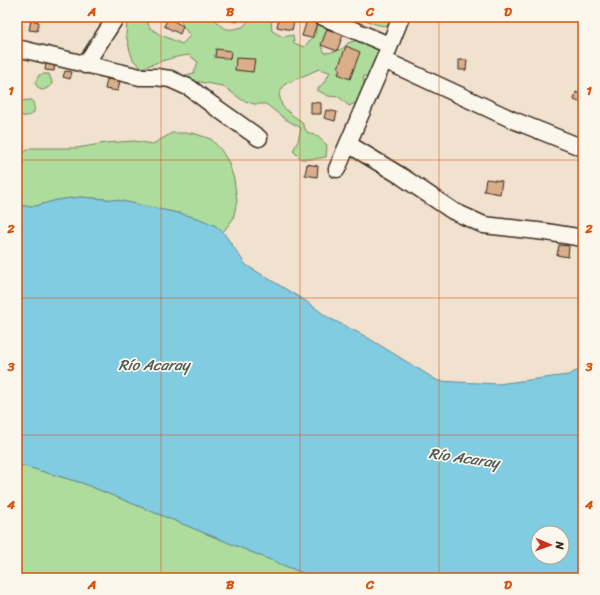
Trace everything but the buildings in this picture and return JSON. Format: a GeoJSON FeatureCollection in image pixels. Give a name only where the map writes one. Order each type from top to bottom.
{"type":"FeatureCollection","features":[{"type":"Feature","properties":{"kind":"street"},"geometry":{"type":"LineString","coordinates":[[85,65],[116,17]]}},
{"type":"Feature","properties":{"kind":"street"},"geometry":{"type":"LineString","coordinates":[[323,17],[513,120],[583,148]]}},
{"type":"Feature","properties":{"kind":"street"},"geometry":{"type":"LineString","coordinates":[[337,169],[401,17]]}},
{"type":"Feature","properties":{"kind":"street"},"geometry":{"type":"LineString","coordinates":[[17,48],[140,77],[170,79],[190,88],[210,104],[259,138]]}},
{"type":"Feature","properties":{"kind":"street"},"geometry":{"type":"LineString","coordinates":[[348,144],[401,176],[453,211],[484,225],[583,238]]}},
{"type":"Feature","properties":{"kind":"green space"},"geometry":{"type":"Polygon","coordinates":[[[131,17],[145,17],[150,28],[159,34],[182,44],[190,36],[183,26],[180,18],[177,17],[213,17],[226,29],[233,29],[243,27],[251,17],[271,17],[272,31],[283,37],[293,35],[294,43],[304,47],[315,35],[317,23],[325,17],[327,32],[321,45],[325,53],[334,52],[346,46],[348,43],[359,39],[382,42],[390,63],[387,75],[375,78],[363,76],[365,88],[360,101],[349,106],[339,97],[328,96],[317,90],[325,81],[330,72],[319,69],[285,84],[279,94],[282,106],[301,121],[307,132],[318,137],[327,145],[326,157],[301,159],[293,151],[298,141],[301,128],[285,119],[266,104],[254,104],[242,100],[223,86],[200,82],[168,82],[194,73],[198,62],[189,55],[165,60],[142,68],[133,60],[126,35],[127,23],[131,17]]]}},
{"type":"Feature","properties":{"kind":"green space"},"geometry":{"type":"Polygon","coordinates":[[[363,17],[404,17],[392,25],[384,26],[371,23],[363,17]]]}},
{"type":"Feature","properties":{"kind":"green space"},"geometry":{"type":"Polygon","coordinates":[[[49,74],[52,82],[51,86],[43,90],[39,89],[35,83],[39,75],[49,74]]]}},
{"type":"Feature","properties":{"kind":"green space"},"geometry":{"type":"Polygon","coordinates":[[[32,100],[34,112],[27,116],[22,116],[18,109],[19,105],[22,101],[32,100]]]}},
{"type":"Feature","properties":{"kind":"green space"},"geometry":{"type":"Polygon","coordinates":[[[172,133],[193,133],[211,139],[228,161],[234,179],[237,201],[233,219],[223,232],[214,225],[200,219],[117,200],[80,197],[57,200],[36,206],[17,206],[17,156],[31,148],[77,148],[106,143],[134,141],[153,144],[172,133]]]}},
{"type":"Feature","properties":{"kind":"green space"},"geometry":{"type":"Polygon","coordinates":[[[17,464],[82,483],[316,578],[17,578],[17,464]]]}},
{"type":"Feature","properties":{"kind":"water","name":"Río Acaray"},"geometry":{"type":"Polygon","coordinates":[[[80,197],[117,200],[182,214],[214,225],[223,232],[246,265],[307,302],[329,318],[365,336],[438,381],[498,384],[568,375],[583,368],[583,578],[316,578],[82,483],[17,464],[17,206],[36,206],[57,200],[80,197]]]}}]}
